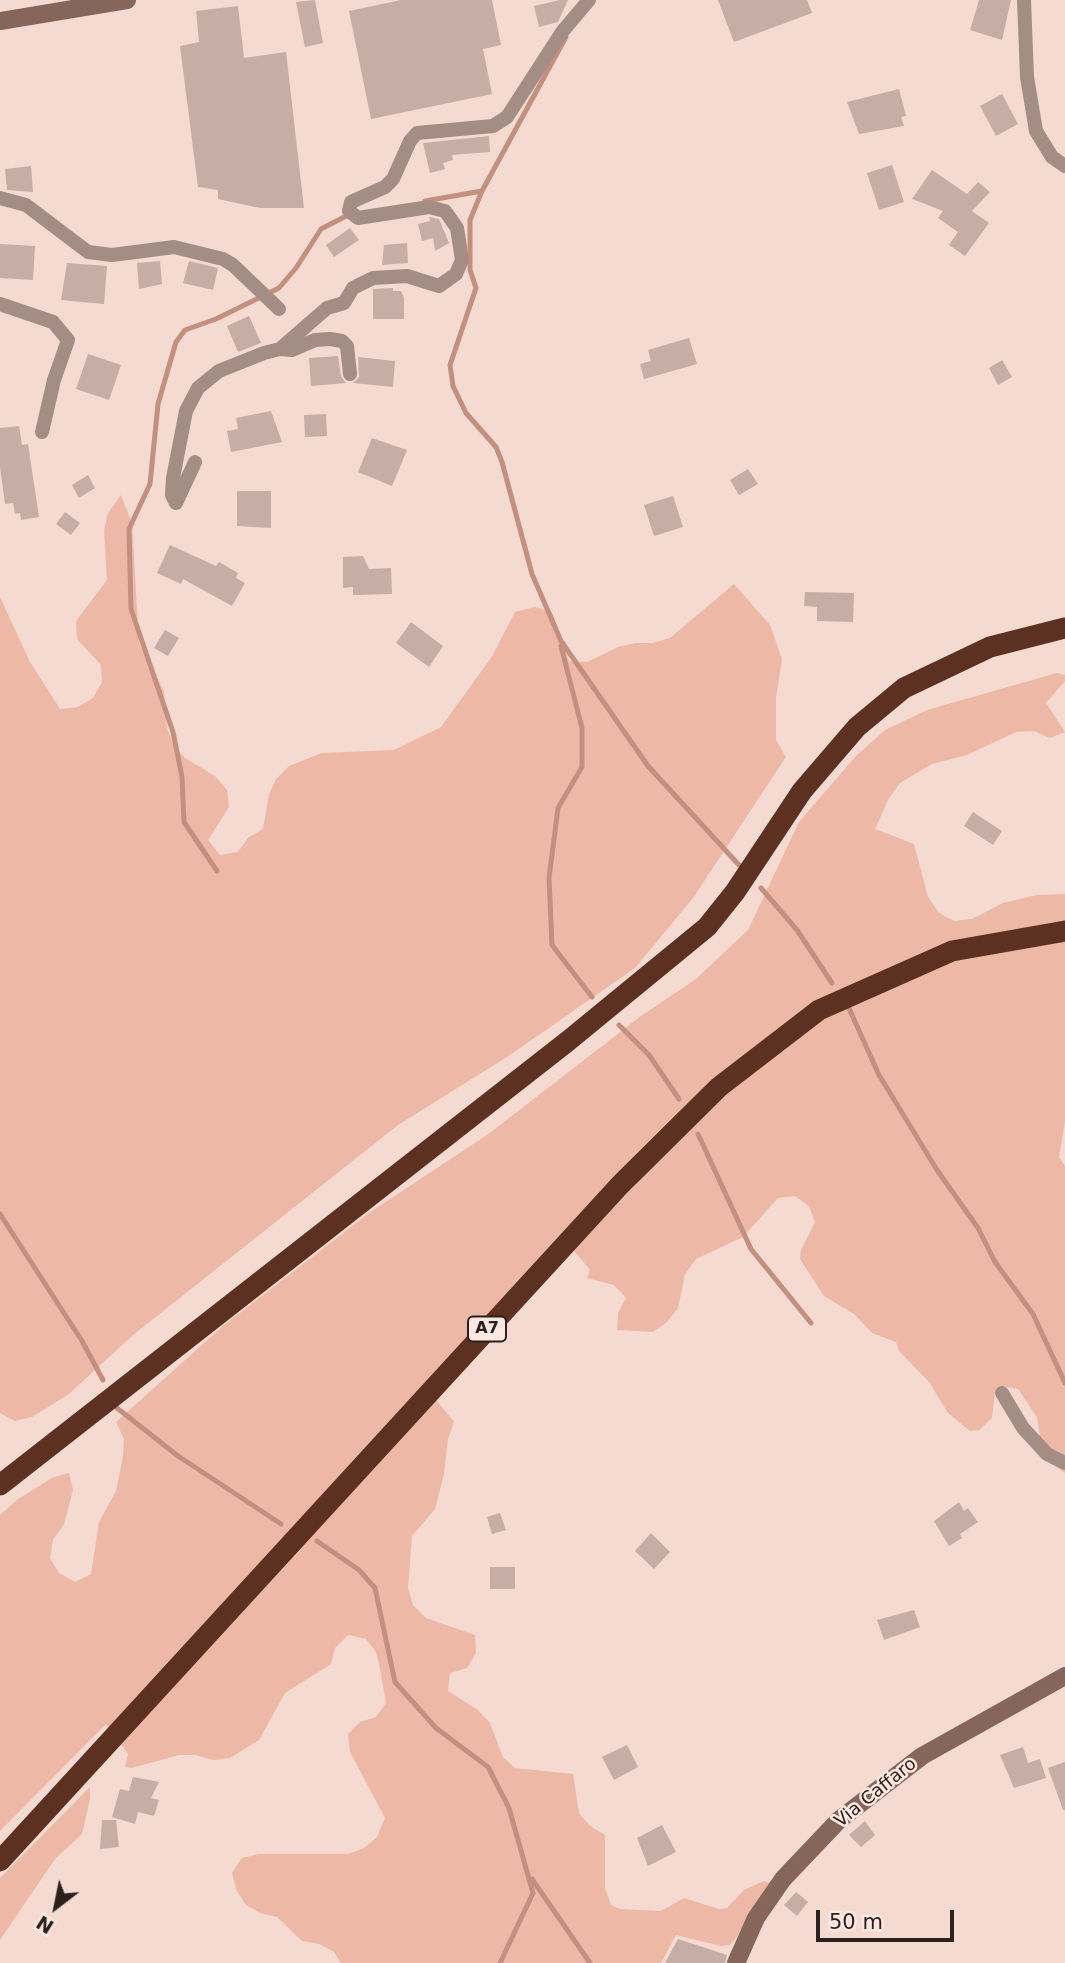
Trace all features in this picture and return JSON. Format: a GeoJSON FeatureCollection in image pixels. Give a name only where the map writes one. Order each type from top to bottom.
{"type":"FeatureCollection","features":[{"type":"Feature","properties":{"kind":"highway"},"geometry":{"type":"LineString","coordinates":[[0,1485],[558,1049],[707,927],[735,892],[802,791],[857,727],[904,688],[990,648],[1065,628]]}},
{"type":"Feature","properties":{"kind":"highway","name":"A7"},"geometry":{"type":"LineString","coordinates":[[0,1861],[592,1216],[719,1087],[820,1010],[952,951],[1065,931]]}},
{"type":"Feature","properties":{"kind":"street"},"geometry":{"type":"LineString","coordinates":[[0,21],[127,0]]}},
{"type":"Feature","properties":{"kind":"street"},"geometry":{"type":"LineString","coordinates":[[280,349],[327,308],[344,303],[353,288],[373,278],[407,276],[439,286],[456,274],[462,260],[457,228],[445,211],[429,206],[358,218],[349,211],[351,202],[385,187],[393,178],[410,141],[417,133],[493,126],[507,117],[562,32],[589,0]]}},
{"type":"Feature","properties":{"kind":"street"},"geometry":{"type":"LineString","coordinates":[[1024,0],[1027,77],[1036,131],[1052,157],[1065,166]]}},
{"type":"Feature","properties":{"kind":"street"},"geometry":{"type":"LineString","coordinates":[[0,198],[26,205],[88,252],[112,255],[174,247],[223,259],[233,265],[279,309]]}},
{"type":"Feature","properties":{"kind":"street"},"geometry":{"type":"LineString","coordinates":[[0,304],[53,322],[68,340],[54,380],[41,432]]}},
{"type":"Feature","properties":{"kind":"street"},"geometry":{"type":"LineString","coordinates":[[195,462],[176,503],[172,495],[173,478],[192,394],[229,366],[280,349],[298,349],[315,340],[342,341],[347,346],[350,374]]}},
{"type":"Feature","properties":{"kind":"street"},"geometry":{"type":"LineString","coordinates":[[1002,1394],[1023,1428],[1047,1454],[1065,1462]]}},
{"type":"Feature","properties":{"kind":"street","name":"Via Caffaro"},"geometry":{"type":"LineString","coordinates":[[736,1963],[750,1928],[783,1879],[839,1821],[922,1756],[1065,1676]]}},
{"type":"Feature","properties":{"kind":"shaded area"},"geometry":{"type":"Polygon","coordinates":[[[121,495],[132,523],[139,644],[164,691],[167,728],[173,744],[185,758],[215,776],[227,790],[229,807],[208,840],[220,855],[238,852],[248,838],[263,829],[269,794],[276,779],[289,766],[322,753],[394,750],[441,727],[491,658],[515,612],[535,607],[552,612],[569,661],[587,662],[618,647],[670,638],[734,584],[770,625],[782,659],[776,698],[776,740],[786,757],[693,898],[635,968],[507,1057],[398,1125],[133,1335],[69,1394],[32,1417],[15,1421],[0,1413],[0,597],[30,662],[60,709],[78,707],[93,698],[102,682],[101,665],[77,639],[76,621],[107,580],[104,530],[108,513],[121,495]]]}},
{"type":"Feature","properties":{"kind":"shaded area"},"geometry":{"type":"Polygon","coordinates":[[[1057,673],[1065,675],[1065,681],[1046,703],[1065,732],[1050,738],[1034,731],[1016,732],[967,755],[932,764],[900,783],[889,798],[875,829],[914,844],[928,897],[939,913],[954,921],[972,919],[1003,903],[1037,895],[1065,894],[1065,1121],[1059,1157],[1065,1166],[1065,1473],[1043,1457],[1037,1417],[1018,1389],[1001,1386],[995,1391],[992,1418],[979,1430],[970,1431],[948,1413],[929,1382],[899,1351],[896,1342],[872,1333],[854,1314],[824,1296],[800,1259],[801,1250],[815,1222],[809,1206],[795,1196],[778,1198],[743,1237],[696,1259],[685,1274],[678,1308],[667,1322],[653,1332],[617,1330],[618,1313],[626,1298],[614,1285],[587,1278],[590,1270],[570,1246],[426,1387],[454,1422],[448,1439],[444,1474],[435,1509],[412,1536],[408,1588],[413,1605],[426,1618],[475,1635],[476,1653],[467,1668],[450,1673],[448,1691],[478,1710],[490,1723],[503,1757],[515,1768],[573,1774],[579,1813],[590,1826],[605,1835],[605,1888],[611,1905],[619,1909],[661,1911],[684,1898],[719,1909],[727,1908],[744,1890],[764,1881],[770,1883],[730,1945],[721,1946],[676,1935],[661,1963],[341,1963],[334,1952],[319,1944],[302,1941],[277,1917],[260,1913],[245,1904],[236,1889],[232,1873],[242,1858],[259,1854],[348,1854],[364,1848],[377,1837],[385,1818],[350,1752],[348,1734],[360,1722],[376,1717],[386,1703],[380,1669],[376,1652],[366,1639],[348,1635],[335,1648],[331,1664],[285,1693],[259,1740],[230,1758],[213,1760],[196,1755],[179,1755],[132,1768],[125,1767],[128,1754],[106,1724],[0,1831],[0,1515],[18,1499],[52,1478],[69,1473],[73,1490],[64,1524],[53,1540],[50,1558],[59,1573],[75,1582],[91,1574],[99,1522],[116,1491],[123,1456],[124,1439],[116,1422],[223,1326],[369,1213],[487,1135],[641,1016],[696,979],[748,930],[799,822],[856,756],[885,730],[927,710],[1057,673]]]}},
{"type":"Feature","properties":{"kind":"shaded area"},"geometry":{"type":"Polygon","coordinates":[[[90,1787],[82,1834],[55,1859],[0,1940],[0,1878],[90,1787]]]}},
{"type":"Feature","properties":{"kind":"building"},"geometry":{"type":"Polygon","coordinates":[[[315,0],[323,43],[305,47],[296,2],[315,0]]]}},
{"type":"Feature","properties":{"kind":"building"},"geometry":{"type":"Polygon","coordinates":[[[401,0],[492,0],[501,45],[483,49],[492,94],[371,119],[349,11],[401,0]]]}},
{"type":"Feature","properties":{"kind":"building"},"geometry":{"type":"Polygon","coordinates":[[[568,0],[558,22],[539,27],[534,6],[568,0]]]}},
{"type":"Feature","properties":{"kind":"building"},"geometry":{"type":"Polygon","coordinates":[[[718,0],[807,0],[812,13],[734,42],[718,0]]]}},
{"type":"Feature","properties":{"kind":"building"},"geometry":{"type":"Polygon","coordinates":[[[979,0],[1011,0],[1002,40],[970,30],[979,0]]]}},
{"type":"Feature","properties":{"kind":"building"},"geometry":{"type":"Polygon","coordinates":[[[238,6],[244,58],[286,52],[304,208],[260,208],[218,199],[218,190],[198,187],[180,46],[199,42],[196,11],[238,6]]]}},
{"type":"Feature","properties":{"kind":"building"},"geometry":{"type":"Polygon","coordinates":[[[899,89],[906,116],[901,117],[904,126],[859,134],[847,102],[899,89]]]}},
{"type":"Feature","properties":{"kind":"building"},"geometry":{"type":"Polygon","coordinates":[[[1002,94],[1018,124],[996,136],[980,106],[1002,94]]]}},
{"type":"Feature","properties":{"kind":"building"},"geometry":{"type":"Polygon","coordinates":[[[489,136],[490,152],[452,155],[453,160],[443,163],[445,169],[430,173],[423,143],[489,136]]]}},
{"type":"Feature","properties":{"kind":"building"},"geometry":{"type":"Polygon","coordinates":[[[892,165],[904,202],[879,210],[867,173],[892,165]]]}},
{"type":"Feature","properties":{"kind":"building"},"geometry":{"type":"Polygon","coordinates":[[[31,166],[33,192],[7,190],[5,169],[31,166]]]}},
{"type":"Feature","properties":{"kind":"building"},"geometry":{"type":"Polygon","coordinates":[[[932,170],[967,194],[978,182],[990,192],[972,211],[989,223],[965,256],[949,245],[958,232],[938,218],[943,211],[912,199],[932,170]]]}},
{"type":"Feature","properties":{"kind":"building"},"geometry":{"type":"Polygon","coordinates":[[[429,217],[439,219],[449,243],[435,251],[433,238],[422,241],[418,224],[430,221],[429,217]]]}},
{"type":"Feature","properties":{"kind":"building"},"geometry":{"type":"Polygon","coordinates":[[[350,228],[359,240],[334,257],[326,245],[350,228]]]}},
{"type":"Feature","properties":{"kind":"building"},"geometry":{"type":"Polygon","coordinates":[[[407,243],[408,263],[382,265],[384,245],[407,243]]]}},
{"type":"Feature","properties":{"kind":"building"},"geometry":{"type":"Polygon","coordinates":[[[0,244],[35,246],[33,280],[0,278],[0,244]]]}},
{"type":"Feature","properties":{"kind":"building"},"geometry":{"type":"Polygon","coordinates":[[[160,261],[162,284],[139,289],[137,263],[160,261]]]}},
{"type":"Feature","properties":{"kind":"building"},"geometry":{"type":"Polygon","coordinates":[[[189,261],[218,268],[213,290],[183,283],[189,261]]]}},
{"type":"Feature","properties":{"kind":"building"},"geometry":{"type":"Polygon","coordinates":[[[67,263],[107,266],[104,304],[61,300],[67,263]]]}},
{"type":"Feature","properties":{"kind":"building"},"geometry":{"type":"Polygon","coordinates":[[[393,288],[393,291],[401,291],[404,298],[404,319],[373,319],[373,289],[393,288]]]}},
{"type":"Feature","properties":{"kind":"building"},"geometry":{"type":"Polygon","coordinates":[[[249,316],[261,343],[238,352],[227,326],[249,316]]]}},
{"type":"Feature","properties":{"kind":"building"},"geometry":{"type":"Polygon","coordinates":[[[689,338],[697,364],[644,379],[640,364],[651,361],[648,350],[689,338]]]}},
{"type":"Feature","properties":{"kind":"building"},"geometry":{"type":"Polygon","coordinates":[[[88,354],[121,365],[109,400],[76,389],[88,354]]]}},
{"type":"Feature","properties":{"kind":"building"},"geometry":{"type":"Polygon","coordinates":[[[338,356],[341,376],[346,383],[311,386],[309,358],[338,356]]]}},
{"type":"Feature","properties":{"kind":"building"},"geometry":{"type":"Polygon","coordinates":[[[358,357],[395,361],[393,387],[353,383],[359,377],[358,357]]]}},
{"type":"Feature","properties":{"kind":"building"},"geometry":{"type":"Polygon","coordinates":[[[1002,360],[1012,377],[998,385],[989,368],[1002,360]]]}},
{"type":"Feature","properties":{"kind":"building"},"geometry":{"type":"Polygon","coordinates":[[[271,411],[282,442],[231,452],[227,431],[238,429],[236,418],[271,411]]]}},
{"type":"Feature","properties":{"kind":"building"},"geometry":{"type":"Polygon","coordinates":[[[326,414],[327,436],[305,437],[304,415],[326,414]]]}},
{"type":"Feature","properties":{"kind":"building"},"geometry":{"type":"Polygon","coordinates":[[[19,426],[22,445],[28,444],[39,517],[21,520],[20,513],[15,514],[13,503],[5,504],[0,467],[0,428],[19,426]]]}},
{"type":"Feature","properties":{"kind":"building"},"geometry":{"type":"Polygon","coordinates":[[[372,438],[407,450],[392,486],[358,472],[372,438]]]}},
{"type":"Feature","properties":{"kind":"building"},"geometry":{"type":"Polygon","coordinates":[[[748,469],[758,484],[739,495],[730,480],[748,469]]]}},
{"type":"Feature","properties":{"kind":"building"},"geometry":{"type":"Polygon","coordinates":[[[88,475],[95,488],[79,498],[72,485],[88,475]]]}},
{"type":"Feature","properties":{"kind":"building"},"geometry":{"type":"Polygon","coordinates":[[[237,491],[271,491],[271,528],[237,526],[237,491]]]}},
{"type":"Feature","properties":{"kind":"building"},"geometry":{"type":"Polygon","coordinates":[[[673,496],[683,527],[654,536],[644,505],[673,496]]]}},
{"type":"Feature","properties":{"kind":"building"},"geometry":{"type":"Polygon","coordinates":[[[65,512],[80,523],[71,535],[56,524],[65,512]]]}},
{"type":"Feature","properties":{"kind":"building"},"geometry":{"type":"Polygon","coordinates":[[[170,545],[216,566],[219,562],[238,573],[236,578],[245,583],[232,606],[183,579],[181,584],[157,573],[170,545]]]}},
{"type":"Feature","properties":{"kind":"building"},"geometry":{"type":"Polygon","coordinates":[[[363,556],[369,569],[391,568],[392,594],[353,595],[353,587],[343,588],[343,557],[363,556]]]}},
{"type":"Feature","properties":{"kind":"building"},"geometry":{"type":"Polygon","coordinates":[[[805,592],[854,593],[853,622],[817,621],[817,607],[804,606],[805,592]]]}},
{"type":"Feature","properties":{"kind":"building"},"geometry":{"type":"Polygon","coordinates":[[[411,622],[443,646],[429,667],[396,643],[411,622]]]}},
{"type":"Feature","properties":{"kind":"building"},"geometry":{"type":"Polygon","coordinates":[[[165,630],[179,638],[168,656],[154,648],[165,630]]]}},
{"type":"Feature","properties":{"kind":"building"},"geometry":{"type":"Polygon","coordinates":[[[973,812],[1002,831],[993,845],[964,826],[973,812]]]}},
{"type":"Feature","properties":{"kind":"building"},"geometry":{"type":"Polygon","coordinates":[[[959,1502],[964,1511],[968,1508],[978,1522],[960,1534],[962,1538],[949,1546],[934,1521],[959,1502]]]}},
{"type":"Feature","properties":{"kind":"building"},"geometry":{"type":"Polygon","coordinates":[[[500,1513],[506,1530],[492,1534],[487,1517],[500,1513]]]}},
{"type":"Feature","properties":{"kind":"building"},"geometry":{"type":"Polygon","coordinates":[[[651,1533],[670,1552],[654,1569],[635,1551],[651,1533]]]}},
{"type":"Feature","properties":{"kind":"building"},"geometry":{"type":"Polygon","coordinates":[[[490,1567],[515,1567],[515,1589],[490,1589],[490,1567]]]}},
{"type":"Feature","properties":{"kind":"building"},"geometry":{"type":"Polygon","coordinates":[[[914,1610],[920,1627],[884,1640],[877,1620],[914,1610]]]}},
{"type":"Feature","properties":{"kind":"building"},"geometry":{"type":"Polygon","coordinates":[[[627,1745],[638,1767],[614,1780],[602,1757],[627,1745]]]}},
{"type":"Feature","properties":{"kind":"building"},"geometry":{"type":"Polygon","coordinates":[[[1023,1747],[1028,1763],[1040,1759],[1046,1778],[1014,1788],[1000,1755],[1023,1747]]]}},
{"type":"Feature","properties":{"kind":"building"},"geometry":{"type":"Polygon","coordinates":[[[1065,1762],[1065,1810],[1063,1810],[1048,1768],[1065,1762]]]}},
{"type":"Feature","properties":{"kind":"building"},"geometry":{"type":"Polygon","coordinates":[[[133,1777],[159,1782],[151,1798],[159,1800],[154,1816],[138,1812],[135,1824],[112,1817],[120,1789],[129,1791],[133,1777]]]}},
{"type":"Feature","properties":{"kind":"building"},"geometry":{"type":"Polygon","coordinates":[[[102,1820],[116,1820],[119,1847],[100,1849],[102,1820]]]}},
{"type":"Feature","properties":{"kind":"building"},"geometry":{"type":"Polygon","coordinates":[[[865,1821],[875,1835],[861,1847],[849,1835],[865,1821]]]}},
{"type":"Feature","properties":{"kind":"building"},"geometry":{"type":"Polygon","coordinates":[[[662,1825],[676,1852],[648,1866],[637,1838],[662,1825]]]}},
{"type":"Feature","properties":{"kind":"building"},"geometry":{"type":"Polygon","coordinates":[[[796,1892],[808,1902],[797,1916],[784,1905],[796,1892]]]}},
{"type":"Feature","properties":{"kind":"building"},"geometry":{"type":"Polygon","coordinates":[[[678,1939],[727,1955],[725,1963],[665,1963],[678,1939]]]}},
{"type":"Feature","properties":{"kind":"waterway"},"geometry":{"type":"LineString","coordinates":[[566,37],[482,191],[470,220],[470,270],[476,288],[450,365],[453,386],[466,413],[496,447],[532,574],[561,641],[648,766],[739,865]]}},
{"type":"Feature","properties":{"kind":"waterway"},"geometry":{"type":"LineString","coordinates":[[425,201],[482,191]]}},
{"type":"Feature","properties":{"kind":"waterway"},"geometry":{"type":"LineString","coordinates":[[217,871],[184,822],[182,777],[173,732],[131,609],[129,529],[150,484],[158,404],[176,342],[185,330],[216,319],[279,288],[296,268],[321,229],[350,214]]}},
{"type":"Feature","properties":{"kind":"waterway"},"geometry":{"type":"LineString","coordinates":[[561,646],[582,728],[582,767],[558,808],[549,878],[552,945],[592,997]]}},
{"type":"Feature","properties":{"kind":"waterway"},"geometry":{"type":"LineString","coordinates":[[761,888],[797,930],[832,983]]}},
{"type":"Feature","properties":{"kind":"waterway"},"geometry":{"type":"LineString","coordinates":[[848,1006],[879,1075],[937,1170],[978,1228],[995,1262],[1033,1314],[1065,1383]]}},
{"type":"Feature","properties":{"kind":"waterway"},"geometry":{"type":"LineString","coordinates":[[619,1025],[649,1055],[679,1099]]}},
{"type":"Feature","properties":{"kind":"waterway"},"geometry":{"type":"LineString","coordinates":[[698,1134],[751,1249],[811,1323]]}},
{"type":"Feature","properties":{"kind":"waterway"},"geometry":{"type":"LineString","coordinates":[[0,1214],[82,1341],[103,1380]]}},
{"type":"Feature","properties":{"kind":"waterway"},"geometry":{"type":"LineString","coordinates":[[117,1408],[178,1456],[281,1524]]}},
{"type":"Feature","properties":{"kind":"waterway"},"geometry":{"type":"LineString","coordinates":[[317,1541],[359,1570],[375,1588],[395,1682],[436,1728],[488,1767],[509,1808],[533,1893],[500,1963]]}},
{"type":"Feature","properties":{"kind":"waterway"},"geometry":{"type":"LineString","coordinates":[[532,1879],[590,1963]]}}]}
